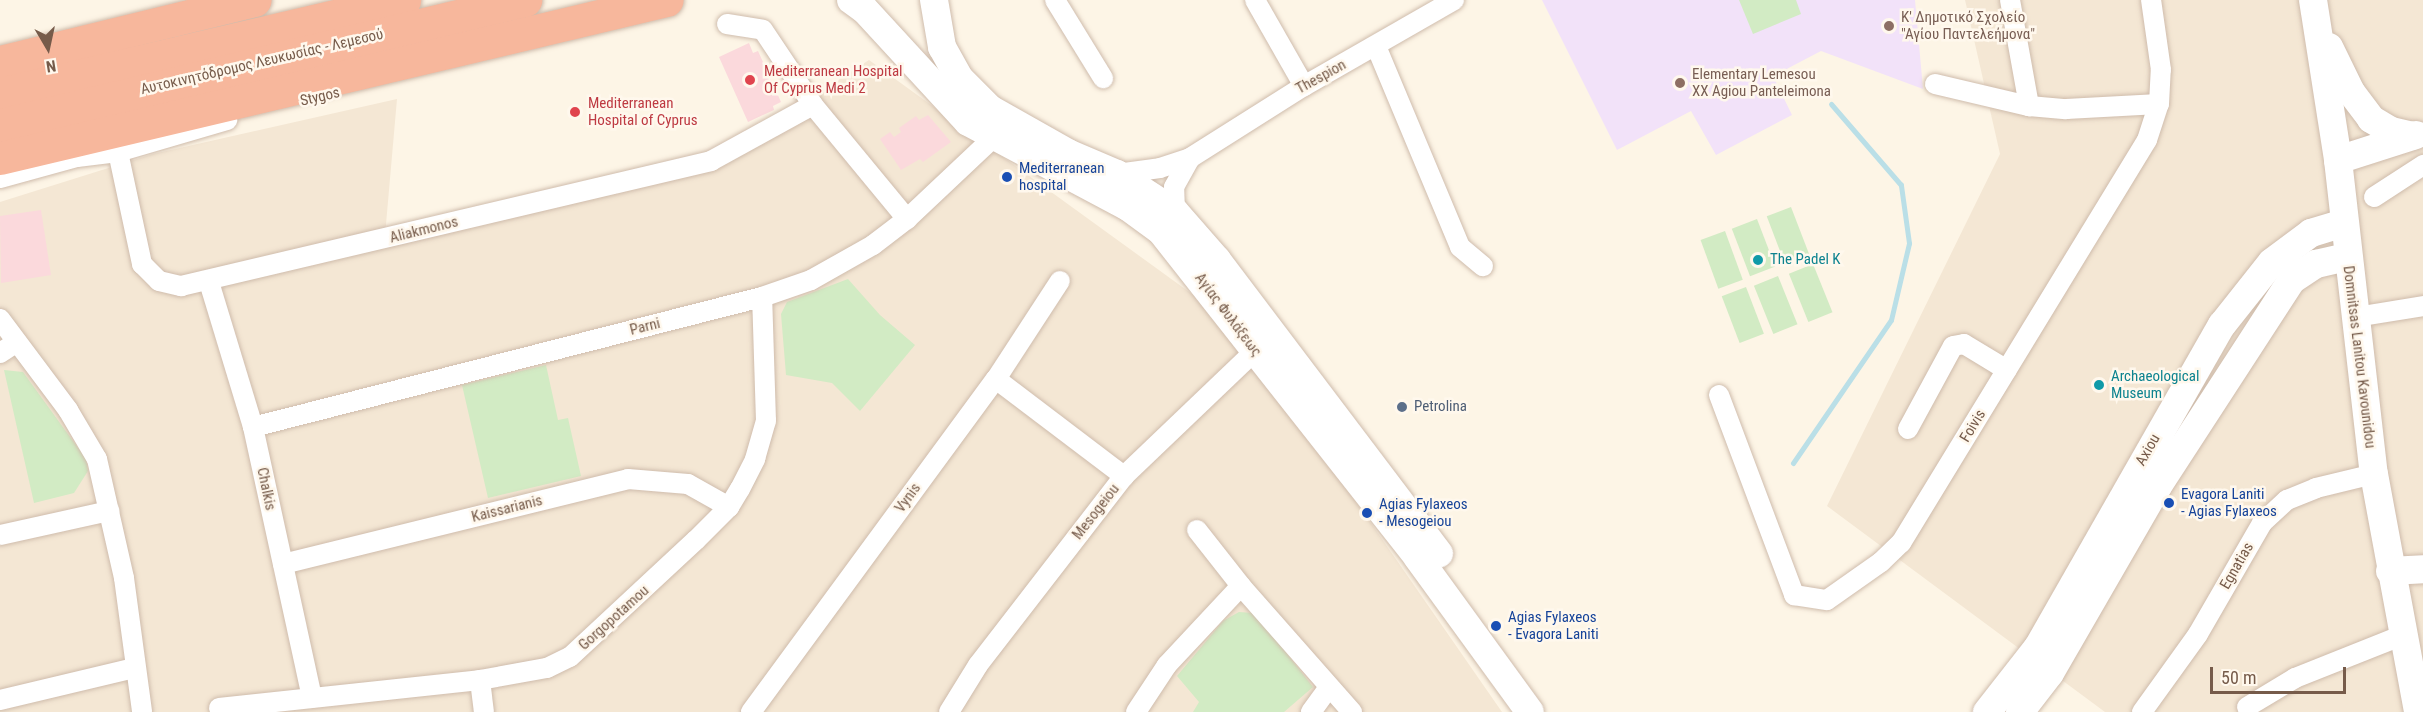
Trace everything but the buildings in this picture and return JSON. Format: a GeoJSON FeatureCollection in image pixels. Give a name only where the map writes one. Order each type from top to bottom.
{"type":"FeatureCollection","features":[{"type":"Feature","properties":{"kind":"highway"},"geometry":{"type":"LineString","coordinates":[[0,62],[255,0]]}},
{"type":"Feature","properties":{"kind":"highway","name":"Αυτοκινητόδρομος Λευκωσίας - Λεμεσού"},"geometry":{"type":"LineString","coordinates":[[0,125],[404,0]]}},
{"type":"Feature","properties":{"kind":"highway","name":"Αυτοκινητόδρομος Λευκωσίας - Λεμεσού"},"geometry":{"type":"LineString","coordinates":[[0,94],[201,62],[525,0]]}},
{"type":"Feature","properties":{"kind":"highway"},"geometry":{"type":"LineString","coordinates":[[0,158],[652,3]]}},
{"type":"Feature","properties":{"kind":"street","name":"Αγίας Φυλάξεως"},"geometry":{"type":"LineString","coordinates":[[851,0],[865,10],[968,122],[992,139],[1128,207],[1161,231],[1262,343],[1433,547],[1549,712]]}},
{"type":"Feature","properties":{"kind":"street","name":"Αγίας Φυλάξεως"},"geometry":{"type":"LineString","coordinates":[[934,0],[942,47],[960,80],[990,109],[1068,153],[1117,174],[1175,212],[1217,260],[1262,343],[1530,712]]}},
{"type":"Feature","properties":{"kind":"street"},"geometry":{"type":"LineString","coordinates":[[1055,0],[1103,78]]}},
{"type":"Feature","properties":{"kind":"street"},"geometry":{"type":"LineString","coordinates":[[1255,0],[1304,86]]}},
{"type":"Feature","properties":{"kind":"street","name":"Thespion"},"geometry":{"type":"LineString","coordinates":[[1117,174],[1160,168],[1190,158],[1304,86],[1454,0]]}},
{"type":"Feature","properties":{"kind":"street"},"geometry":{"type":"LineString","coordinates":[[2010,0],[2029,106]]}},
{"type":"Feature","properties":{"kind":"street","name":"Foivis"},"geometry":{"type":"LineString","coordinates":[[1719,395],[1794,595],[1827,600],[1901,543],[2147,140],[2159,104],[2161,70],[2151,0]]}},
{"type":"Feature","properties":{"kind":"street","name":"Stygos"},"geometry":{"type":"LineString","coordinates":[[0,178],[77,157],[118,152],[248,114],[481,60],[652,3]]}},
{"type":"Feature","properties":{"kind":"street"},"geometry":{"type":"LineString","coordinates":[[2314,9],[2361,107],[2382,127],[2418,134]]}},
{"type":"Feature","properties":{"kind":"street","name":"Domnitsas Lanitou Kavounidou"},"geometry":{"type":"LineString","coordinates":[[2314,9],[2338,160],[2346,257],[2356,317],[2374,474],[2390,571],[2418,712]]}},
{"type":"Feature","properties":{"kind":"street"},"geometry":{"type":"LineString","coordinates":[[727,24],[763,30],[813,105],[908,219]]}},
{"type":"Feature","properties":{"kind":"street"},"geometry":{"type":"LineString","coordinates":[[1376,46],[1460,247],[1483,266]]}},
{"type":"Feature","properties":{"kind":"street"},"geometry":{"type":"LineString","coordinates":[[1935,84],[2029,106],[2066,109],[2159,104]]}},
{"type":"Feature","properties":{"kind":"street","name":"Aliakmonos"},"geometry":{"type":"LineString","coordinates":[[118,152],[142,264],[159,281],[181,286],[209,282],[711,161],[813,105]]}},
{"type":"Feature","properties":{"kind":"street"},"geometry":{"type":"LineString","coordinates":[[2338,160],[2418,134]]}},
{"type":"Feature","properties":{"kind":"street","name":"Parni"},"geometry":{"type":"LineString","coordinates":[[253,427],[762,297],[811,280],[873,245],[908,219],[992,139]]}},
{"type":"Feature","properties":{"kind":"street","name":"Thespion"},"geometry":{"type":"LineString","coordinates":[[1175,212],[1174,187],[1190,158]]}},
{"type":"Feature","properties":{"kind":"street"},"geometry":{"type":"LineString","coordinates":[[2374,198],[2423,165]]}},
{"type":"Feature","properties":{"kind":"street","name":"Axiou"},"geometry":{"type":"LineString","coordinates":[[1987,712],[2038,647],[2145,454],[2234,309],[2258,276],[2298,241],[2343,223]]}},
{"type":"Feature","properties":{"kind":"street","name":"Axiou"},"geometry":{"type":"LineString","coordinates":[[2020,712],[2050,673],[2158,486],[2292,280],[2316,264],[2346,257]]}},
{"type":"Feature","properties":{"kind":"street","name":"Vynis"},"geometry":{"type":"LineString","coordinates":[[751,712],[996,379],[1060,281]]}},
{"type":"Feature","properties":{"kind":"street","name":"Chalkis"},"geometry":{"type":"LineString","coordinates":[[209,282],[253,427],[312,698]]}},
{"type":"Feature","properties":{"kind":"street","name":"Gorgopotamou"},"geometry":{"type":"LineString","coordinates":[[219,708],[480,680],[548,668],[570,657],[729,507],[755,459],[766,421],[762,297]]}},
{"type":"Feature","properties":{"kind":"street"},"geometry":{"type":"LineString","coordinates":[[2356,317],[2423,306]]}},
{"type":"Feature","properties":{"kind":"street"},"geometry":{"type":"LineString","coordinates":[[0,319],[68,410],[97,459],[124,578],[134,668],[142,712]]}},
{"type":"Feature","properties":{"kind":"street"},"geometry":{"type":"LineString","coordinates":[[0,353],[18,342]]}},
{"type":"Feature","properties":{"kind":"street","name":"Mesogeiou"},"geometry":{"type":"LineString","coordinates":[[949,712],[978,665],[1124,476],[1262,343]]}},
{"type":"Feature","properties":{"kind":"street"},"geometry":{"type":"LineString","coordinates":[[1908,429],[1953,346],[1964,344],[2007,370]]}},
{"type":"Feature","properties":{"kind":"street"},"geometry":{"type":"LineString","coordinates":[[996,379],[1124,476]]}},
{"type":"Feature","properties":{"kind":"street","name":"Egnatias"},"geometry":{"type":"LineString","coordinates":[[2142,712],[2198,634],[2262,523],[2287,500],[2316,488],[2374,474]]}},
{"type":"Feature","properties":{"kind":"street","name":"Kaissarianis"},"geometry":{"type":"LineString","coordinates":[[283,564],[628,479],[688,484],[729,507]]}},
{"type":"Feature","properties":{"kind":"street"},"geometry":{"type":"LineString","coordinates":[[0,535],[109,511]]}},
{"type":"Feature","properties":{"kind":"street"},"geometry":{"type":"LineString","coordinates":[[1197,530],[1241,586],[1352,712]]}},
{"type":"Feature","properties":{"kind":"street"},"geometry":{"type":"LineString","coordinates":[[2390,571],[2423,569]]}},
{"type":"Feature","properties":{"kind":"street"},"geometry":{"type":"LineString","coordinates":[[1136,712],[1167,666],[1241,586]]}},
{"type":"Feature","properties":{"kind":"street"},"geometry":{"type":"LineString","coordinates":[[2247,707],[2295,678],[2403,634]]}},
{"type":"Feature","properties":{"kind":"street"},"geometry":{"type":"LineString","coordinates":[[0,700],[134,668]]}},
{"type":"Feature","properties":{"kind":"street"},"geometry":{"type":"LineString","coordinates":[[480,680],[484,712]]}},
{"type":"Feature","properties":{"kind":"street"},"geometry":{"type":"LineString","coordinates":[[1311,712],[1329,687]]}},
{"type":"Feature","properties":{"kind":"shaded area","name":"Elementary Lemesou XX Agiou Panteleimona"},"geometry":{"type":"Polygon","coordinates":[[[1542,0],[1915,0],[1923,89],[1821,51],[1773,76],[1792,115],[1716,155],[1691,111],[1617,150],[1542,0]]]}},
{"type":"Feature","properties":{"kind":"shaded area"},"geometry":{"type":"Polygon","coordinates":[[[1965,0],[2423,0],[2423,712],[2105,712],[1827,506],[2000,154],[1965,0]]]}},
{"type":"Feature","properties":{"kind":"shaded area","name":"Mediterranean Hospital Of Cyprus Medi 2"},"geometry":{"type":"Polygon","coordinates":[[[749,43],[753,53],[758,51],[781,102],[773,106],[774,110],[748,122],[719,57],[749,43]]]}},
{"type":"Feature","properties":{"kind":"shaded area"},"geometry":{"type":"Polygon","coordinates":[[[869,60],[1232,323],[1502,712],[0,712],[0,202],[153,154],[397,99],[384,247],[696,173],[869,60]]]}},
{"type":"Feature","properties":{"kind":"shaded area"},"geometry":{"type":"Polygon","coordinates":[[[928,115],[951,142],[923,162],[920,159],[901,170],[880,139],[890,132],[894,137],[901,132],[899,128],[916,116],[919,120],[928,115]]]}},
{"type":"Feature","properties":{"kind":"shaded area"},"geometry":{"type":"Polygon","coordinates":[[[41,210],[51,275],[1,283],[0,216],[41,210]]]}},
{"type":"Feature","properties":{"kind":"green space"},"geometry":{"type":"Polygon","coordinates":[[[1739,0],[1796,0],[1801,14],[1753,34],[1739,0]]]}},
{"type":"Feature","properties":{"kind":"green space"},"geometry":{"type":"Polygon","coordinates":[[[1791,207],[1809,255],[1785,264],[1767,216],[1791,207]]]}},
{"type":"Feature","properties":{"kind":"green space"},"geometry":{"type":"Polygon","coordinates":[[[1757,219],[1775,267],[1750,276],[1732,229],[1757,219]]]}},
{"type":"Feature","properties":{"kind":"green space"},"geometry":{"type":"Polygon","coordinates":[[[1725,231],[1743,280],[1718,289],[1701,240],[1725,231]]]}},
{"type":"Feature","properties":{"kind":"green space"},"geometry":{"type":"Polygon","coordinates":[[[1813,264],[1832,312],[1808,322],[1789,274],[1813,264]]]}},
{"type":"Feature","properties":{"kind":"green space"},"geometry":{"type":"Polygon","coordinates":[[[1778,276],[1797,324],[1773,334],[1754,286],[1778,276]]]}},
{"type":"Feature","properties":{"kind":"green space"},"geometry":{"type":"Polygon","coordinates":[[[848,279],[880,315],[915,345],[860,411],[832,383],[786,375],[781,314],[787,302],[848,279]]]}},
{"type":"Feature","properties":{"kind":"green space"},"geometry":{"type":"Polygon","coordinates":[[[1746,287],[1764,334],[1740,343],[1722,296],[1746,287]]]}},
{"type":"Feature","properties":{"kind":"green space"},"geometry":{"type":"Polygon","coordinates":[[[546,365],[558,420],[568,418],[581,476],[488,498],[462,385],[546,365]]]}},
{"type":"Feature","properties":{"kind":"green space"},"geometry":{"type":"Polygon","coordinates":[[[4,370],[23,372],[86,459],[88,471],[74,493],[34,503],[4,370]]]}},
{"type":"Feature","properties":{"kind":"green space"},"geometry":{"type":"Polygon","coordinates":[[[1239,612],[1253,613],[1259,618],[1313,687],[1284,712],[1193,712],[1199,702],[1177,676],[1223,621],[1239,612]]]}},
{"type":"Feature","properties":{"kind":"waterway"},"geometry":{"type":"LineString","coordinates":[[1793,463],[1891,320],[1909,243],[1901,185],[1831,104]]}},
{"type":"Feature","properties":{"kind":"place","name":"Κ' Δημοτικό Σχολείο \"Αγίου Παντελεήμονα\""},"geometry":{"type":"Point","coordinates":[1889,26]}},
{"type":"Feature","properties":{"kind":"place","name":"Mediterranean Hospital Of Cyprus Medi 2"},"geometry":{"type":"Point","coordinates":[750,80]}},
{"type":"Feature","properties":{"kind":"place","name":"Elementary Lemesou XX Agiou Panteleimona"},"geometry":{"type":"Point","coordinates":[1680,83]}},
{"type":"Feature","properties":{"kind":"place","name":"Mediterranean Hospital of Cyprus"},"geometry":{"type":"Point","coordinates":[575,112]}},
{"type":"Feature","properties":{"kind":"place","name":"Mediterranean hospital"},"geometry":{"type":"Point","coordinates":[1007,177]}},
{"type":"Feature","properties":{"kind":"place","name":"The Padel K"},"geometry":{"type":"Point","coordinates":[1758,260]}},
{"type":"Feature","properties":{"kind":"place","name":"Archaeological Museum"},"geometry":{"type":"Point","coordinates":[2099,385]}},
{"type":"Feature","properties":{"kind":"place","name":"Petrolina"},"geometry":{"type":"Point","coordinates":[1402,407]}},
{"type":"Feature","properties":{"kind":"place","name":"Evagora Laniti - Agias Fylaxeos"},"geometry":{"type":"Point","coordinates":[2169,503]}},
{"type":"Feature","properties":{"kind":"place","name":"Agias Fylaxeos - Mesogeiou"},"geometry":{"type":"Point","coordinates":[1367,513]}},
{"type":"Feature","properties":{"kind":"place","name":"Agias Fylaxeos - Evagora Laniti"},"geometry":{"type":"Point","coordinates":[1496,626]}}]}
